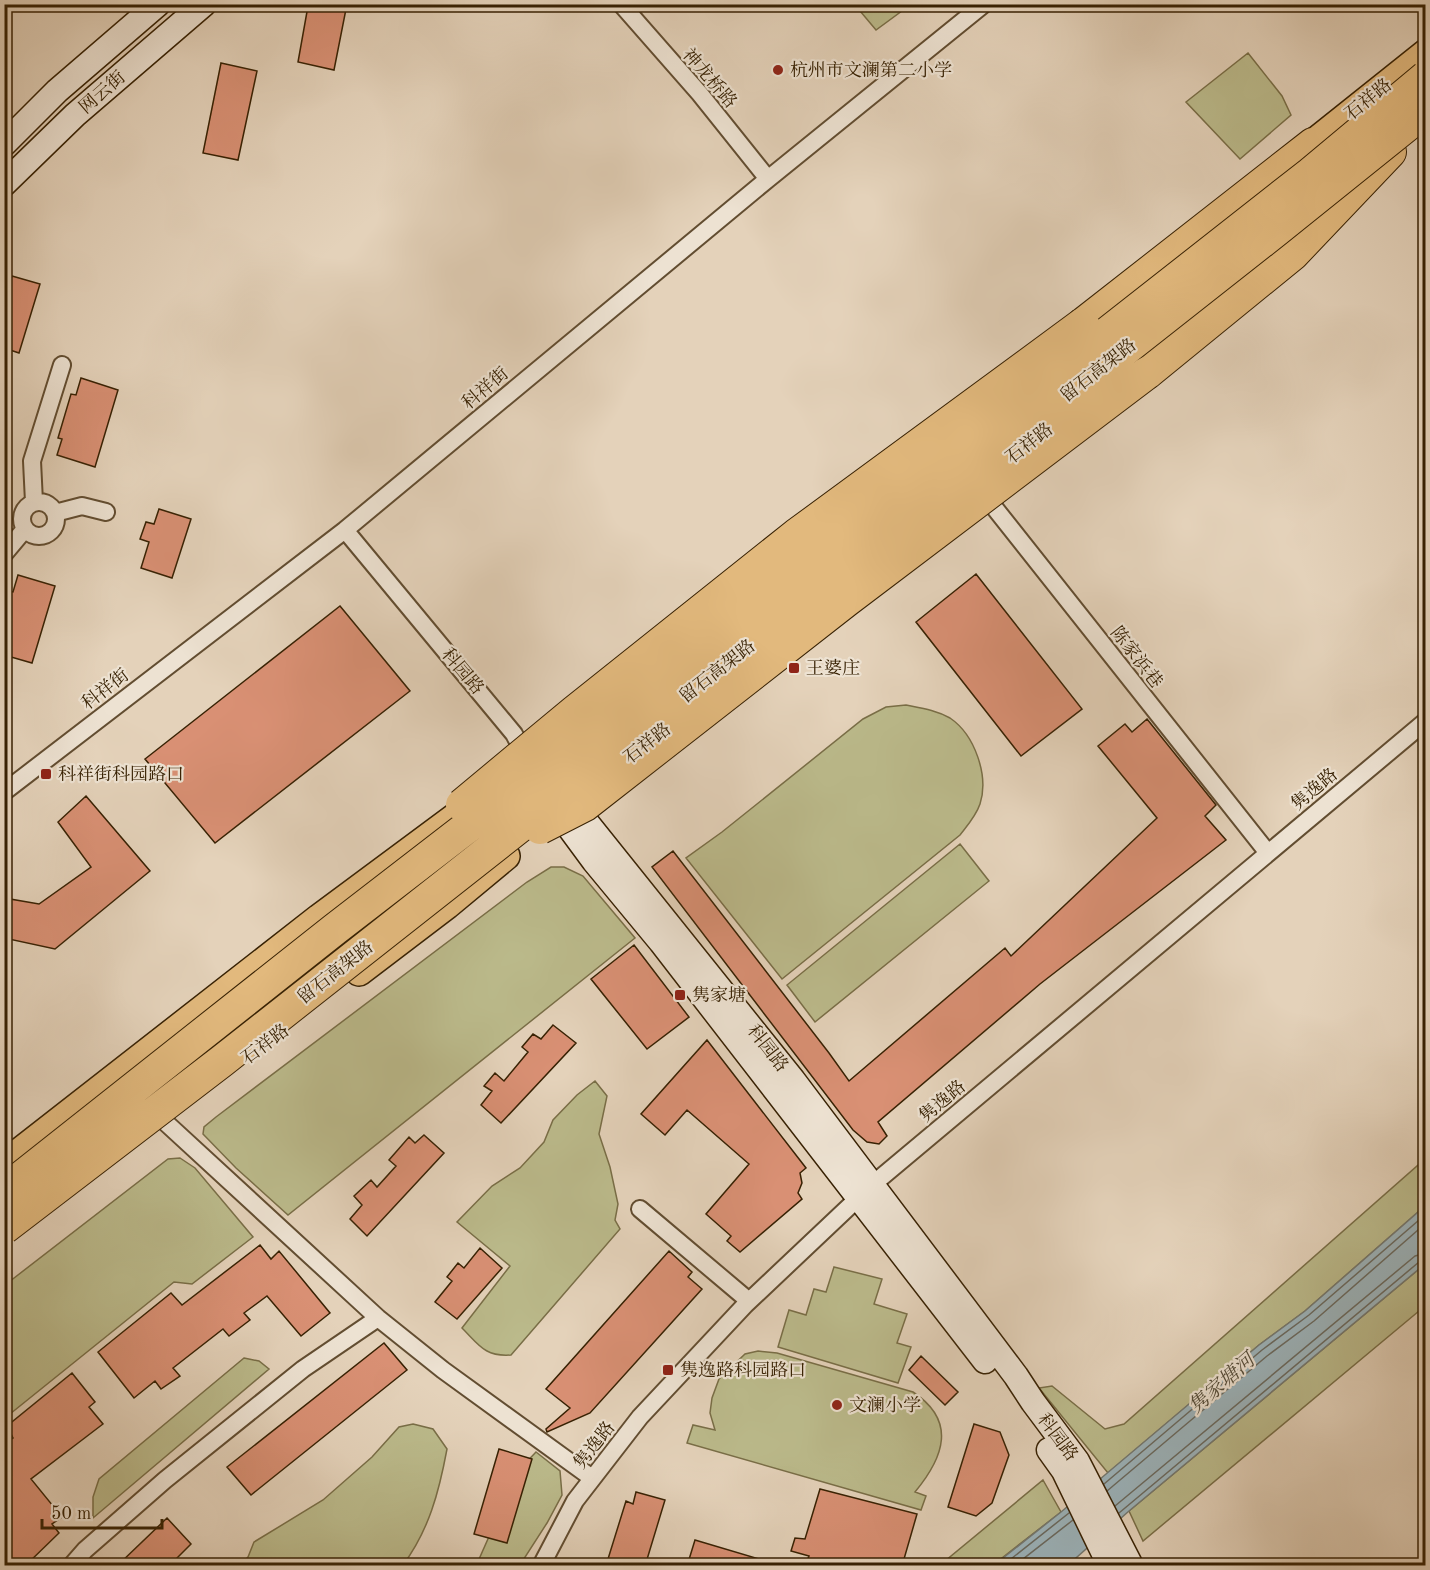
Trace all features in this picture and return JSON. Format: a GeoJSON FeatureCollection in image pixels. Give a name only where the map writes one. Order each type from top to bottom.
{"type":"FeatureCollection","features":[{"type":"Feature","properties":{"kind":"highway","name":"留石高架路"},"geometry":{"type":"LineString","coordinates":[[4,1191],[344,921],[1078,357],[1311,173],[1425,77]]}},
{"type":"Feature","properties":{"kind":"highway","name":"留石高架路"},"geometry":{"type":"LineString","coordinates":[[4,1228],[475,862],[1278,229],[1425,110]]}},
{"type":"Feature","properties":{"kind":"highway"},"geometry":{"type":"LineString","coordinates":[[475,862],[585,805],[846,601],[1147,373],[1293,254],[1398,143]]}},
{"type":"Feature","properties":{"kind":"highway"},"geometry":{"type":"LineString","coordinates":[[4,1172],[285,951],[574,712],[796,535],[1083,324],[1313,144]]}},
{"type":"Feature","properties":{"kind":"main road","name":"石祥路"},"geometry":{"type":"LineString","coordinates":[[4,1164],[319,918],[529,762],[927,457],[1425,53]]}},
{"type":"Feature","properties":{"kind":"main road","name":"石祥路"},"geometry":{"type":"LineString","coordinates":[[4,1246],[447,905],[564,808],[1226,289],[1425,122]]}},
{"type":"Feature","properties":{"kind":"street","name":"网云街"},"geometry":{"type":"LineString","coordinates":[[4,144],[57,91],[158,4]]}},
{"type":"Feature","properties":{"kind":"street","name":"网云街"},"geometry":{"type":"LineString","coordinates":[[4,184],[75,115],[204,4]]}},
{"type":"Feature","properties":{"kind":"street","name":"神龙桥路"},"geometry":{"type":"LineString","coordinates":[[621,4],[700,94],[768,179]]}},
{"type":"Feature","properties":{"kind":"street","name":"科祥街"},"geometry":{"type":"LineString","coordinates":[[4,792],[345,530],[768,179],[984,4]]}},
{"type":"Feature","properties":{"kind":"street"},"geometry":{"type":"LineString","coordinates":[[34,502],[32,461],[62,365]]}},
{"type":"Feature","properties":{"kind":"street","name":"陈家浜巷"},"geometry":{"type":"LineString","coordinates":[[975,484],[1268,854]]}},
{"type":"Feature","properties":{"kind":"street"},"geometry":{"type":"LineString","coordinates":[[34,502],[50,505],[56,513],[53,529],[46,535],[37,536],[28,532],[22,525],[22,515],[34,502]]}},
{"type":"Feature","properties":{"kind":"street"},"geometry":{"type":"LineString","coordinates":[[56,513],[82,506],[106,512]]}},
{"type":"Feature","properties":{"kind":"street"},"geometry":{"type":"LineString","coordinates":[[4,554],[25,529]]}},
{"type":"Feature","properties":{"kind":"street","name":"科园路"},"geometry":{"type":"LineString","coordinates":[[345,530],[514,734],[529,762],[564,808],[607,878],[1016,1376],[1077,1461],[1078,1481],[1109,1549],[1131,1566]]}},
{"type":"Feature","properties":{"kind":"street","name":"隽逸路"},"geometry":{"type":"LineString","coordinates":[[540,1566],[575,1501],[592,1478],[640,1417],[749,1300],[865,1192],[1425,721]]}},
{"type":"Feature","properties":{"kind":"street"},"geometry":{"type":"LineString","coordinates":[[164,1121],[378,1317],[443,1370],[592,1478]]}},
{"type":"Feature","properties":{"kind":"street"},"geometry":{"type":"LineString","coordinates":[[640,1209],[749,1300]]}},
{"type":"Feature","properties":{"kind":"street"},"geometry":{"type":"LineString","coordinates":[[71,1566],[85,1550],[165,1480],[303,1369],[378,1317]]}},
{"type":"Feature","properties":{"kind":"shaded area"},"geometry":{"type":"Polygon","coordinates":[[[855,5],[910,5],[876,30],[855,5]]]}},
{"type":"Feature","properties":{"kind":"shaded area"},"geometry":{"type":"Polygon","coordinates":[[[1248,53],[1282,96],[1291,115],[1240,159],[1186,102],[1248,53]]]}},
{"type":"Feature","properties":{"kind":"shaded area"},"geometry":{"type":"Polygon","coordinates":[[[906,705],[945,715],[959,725],[973,745],[978,757],[983,781],[980,804],[960,835],[782,979],[686,858],[863,719],[886,707],[906,705]]]}},
{"type":"Feature","properties":{"kind":"shaded area"},"geometry":{"type":"Polygon","coordinates":[[[960,844],[989,881],[815,1022],[787,985],[960,844]]]}},
{"type":"Feature","properties":{"kind":"shaded area"},"geometry":{"type":"Polygon","coordinates":[[[551,867],[564,867],[583,876],[635,938],[288,1215],[236,1168],[203,1134],[204,1127],[216,1117],[527,882],[551,867]]]}},
{"type":"Feature","properties":{"kind":"shaded area"},"geometry":{"type":"Polygon","coordinates":[[[595,1081],[607,1096],[599,1134],[610,1167],[618,1204],[615,1220],[620,1229],[511,1355],[489,1352],[478,1345],[462,1328],[510,1266],[457,1222],[492,1186],[520,1168],[544,1142],[553,1120],[577,1095],[595,1081]]]}},
{"type":"Feature","properties":{"kind":"shaded area"},"geometry":{"type":"Polygon","coordinates":[[[180,1158],[195,1168],[253,1237],[192,1284],[174,1282],[5,1418],[5,1285],[168,1159],[180,1158]]]}},
{"type":"Feature","properties":{"kind":"shaded area"},"geometry":{"type":"Polygon","coordinates":[[[1425,1159],[1425,1206],[1305,1311],[1259,1345],[1108,1473],[1039,1388],[1052,1386],[1105,1429],[1124,1424],[1425,1159]]]}},
{"type":"Feature","properties":{"kind":"shaded area"},"geometry":{"type":"Polygon","coordinates":[[[1425,1264],[1425,1306],[1143,1541],[1129,1511],[1425,1264]]]}},
{"type":"Feature","properties":{"kind":"shaded area"},"geometry":{"type":"Polygon","coordinates":[[[834,1267],[882,1279],[874,1304],[907,1314],[897,1343],[911,1347],[898,1383],[778,1347],[789,1310],[806,1315],[814,1289],[826,1292],[834,1267]]]}},
{"type":"Feature","properties":{"kind":"shaded area"},"geometry":{"type":"Polygon","coordinates":[[[758,1351],[777,1353],[913,1392],[927,1403],[941,1427],[941,1440],[939,1453],[933,1466],[915,1492],[926,1496],[921,1510],[687,1443],[693,1425],[715,1430],[710,1413],[712,1398],[719,1379],[745,1354],[758,1351]]]}},
{"type":"Feature","properties":{"kind":"shaded area"},"geometry":{"type":"Polygon","coordinates":[[[244,1358],[259,1361],[269,1369],[93,1518],[93,1497],[99,1479],[244,1358]]]}},
{"type":"Feature","properties":{"kind":"shaded area"},"geometry":{"type":"Polygon","coordinates":[[[413,1424],[433,1429],[447,1449],[432,1510],[420,1538],[403,1565],[240,1565],[248,1557],[254,1542],[323,1500],[372,1457],[399,1427],[413,1424]]]}},
{"type":"Feature","properties":{"kind":"shaded area"},"geometry":{"type":"Polygon","coordinates":[[[536,1452],[560,1471],[562,1495],[520,1565],[476,1566],[518,1471],[536,1452]]]}},
{"type":"Feature","properties":{"kind":"shaded area"},"geometry":{"type":"Polygon","coordinates":[[[1043,1480],[1061,1512],[993,1565],[939,1566],[1043,1480]]]}},
{"type":"Feature","properties":{"kind":"water","name":"隽家塘河"},"geometry":{"type":"Polygon","coordinates":[[[1425,1206],[1425,1264],[1129,1511],[1068,1565],[993,1566],[1061,1512],[1259,1345],[1305,1311],[1425,1206]]]}},
{"type":"Feature","properties":{"kind":"building"},"geometry":{"type":"Polygon","coordinates":[[[317,4],[347,4],[334,70],[298,62],[308,6],[317,8],[317,4]]]}},
{"type":"Feature","properties":{"kind":"building"},"geometry":{"type":"Polygon","coordinates":[[[221,63],[257,71],[238,160],[203,153],[221,63]]]}},
{"type":"Feature","properties":{"kind":"building"},"geometry":{"type":"Polygon","coordinates":[[[12,276],[40,284],[19,353],[4,348],[4,299],[12,276]]]}},
{"type":"Feature","properties":{"kind":"building"},"geometry":{"type":"Polygon","coordinates":[[[81,378],[118,390],[95,467],[57,455],[62,439],[58,438],[71,394],[76,395],[81,378]]]}},
{"type":"Feature","properties":{"kind":"building"},"geometry":{"type":"Polygon","coordinates":[[[159,509],[191,519],[172,578],[141,568],[149,542],[140,539],[146,522],[154,524],[159,509]]]}},
{"type":"Feature","properties":{"kind":"building"},"geometry":{"type":"Polygon","coordinates":[[[976,574],[1082,709],[1021,756],[916,622],[976,574]]]}},
{"type":"Feature","properties":{"kind":"building"},"geometry":{"type":"Polygon","coordinates":[[[18,575],[55,586],[32,663],[4,655],[4,603],[8,591],[13,592],[18,575]]]}},
{"type":"Feature","properties":{"kind":"building"},"geometry":{"type":"Polygon","coordinates":[[[340,606],[410,691],[215,843],[145,759],[340,606]]]}},
{"type":"Feature","properties":{"kind":"building"},"geometry":{"type":"Polygon","coordinates":[[[1147,719],[1216,805],[1205,816],[1226,840],[1040,984],[878,1122],[887,1136],[879,1144],[867,1142],[853,1130],[652,867],[673,851],[849,1081],[1005,948],[1011,956],[1157,818],[1098,746],[1125,724],[1132,732],[1147,719]]]}},
{"type":"Feature","properties":{"kind":"building"},"geometry":{"type":"Polygon","coordinates":[[[86,796],[150,871],[55,949],[4,938],[4,898],[39,904],[91,867],[58,822],[86,796]]]}},
{"type":"Feature","properties":{"kind":"building"},"geometry":{"type":"Polygon","coordinates":[[[634,945],[689,1017],[647,1049],[591,979],[634,945]]]}},
{"type":"Feature","properties":{"kind":"building"},"geometry":{"type":"Polygon","coordinates":[[[553,1025],[576,1043],[501,1123],[481,1105],[492,1091],[484,1086],[495,1073],[504,1081],[528,1052],[522,1047],[533,1034],[541,1039],[553,1025]]]}},
{"type":"Feature","properties":{"kind":"building"},"geometry":{"type":"Polygon","coordinates":[[[707,1040],[806,1168],[800,1173],[802,1183],[798,1193],[802,1199],[740,1252],[727,1241],[731,1236],[706,1214],[749,1164],[687,1110],[665,1135],[641,1114],[707,1040]]]}},
{"type":"Feature","properties":{"kind":"building"},"geometry":{"type":"Polygon","coordinates":[[[424,1135],[444,1153],[367,1236],[350,1219],[362,1205],[354,1196],[371,1180],[377,1187],[396,1166],[389,1160],[409,1137],[415,1143],[424,1135]]]}},
{"type":"Feature","properties":{"kind":"building"},"geometry":{"type":"Polygon","coordinates":[[[260,1245],[271,1259],[279,1251],[330,1313],[301,1336],[267,1296],[244,1313],[250,1320],[229,1336],[223,1329],[173,1368],[180,1376],[161,1389],[155,1381],[134,1398],[98,1352],[171,1293],[182,1305],[260,1245]]]}},
{"type":"Feature","properties":{"kind":"building"},"geometry":{"type":"Polygon","coordinates":[[[480,1248],[502,1268],[457,1319],[435,1302],[452,1281],[447,1277],[458,1263],[464,1268],[480,1248]]]}},
{"type":"Feature","properties":{"kind":"building"},"geometry":{"type":"Polygon","coordinates":[[[669,1251],[692,1272],[688,1277],[702,1289],[590,1413],[547,1432],[546,1429],[570,1408],[546,1389],[669,1251]]]}},
{"type":"Feature","properties":{"kind":"building"},"geometry":{"type":"Polygon","coordinates":[[[384,1343],[407,1370],[251,1495],[227,1467],[384,1343]]]}},
{"type":"Feature","properties":{"kind":"building"},"geometry":{"type":"Polygon","coordinates":[[[921,1356],[958,1392],[945,1405],[909,1370],[921,1356]]]}},
{"type":"Feature","properties":{"kind":"building"},"geometry":{"type":"Polygon","coordinates":[[[72,1373],[95,1402],[89,1407],[103,1424],[31,1479],[62,1517],[52,1524],[59,1533],[25,1566],[4,1566],[4,1444],[13,1438],[7,1426],[72,1373]]]}},
{"type":"Feature","properties":{"kind":"building"},"geometry":{"type":"Polygon","coordinates":[[[974,1424],[1000,1432],[1009,1455],[992,1503],[976,1516],[948,1507],[974,1424]]]}},
{"type":"Feature","properties":{"kind":"building"},"geometry":{"type":"Polygon","coordinates":[[[499,1449],[532,1459],[507,1543],[474,1534],[499,1449]]]}},
{"type":"Feature","properties":{"kind":"building"},"geometry":{"type":"Polygon","coordinates":[[[820,1489],[917,1514],[902,1566],[805,1566],[809,1556],[791,1551],[795,1538],[805,1539],[820,1489]]]}},
{"type":"Feature","properties":{"kind":"building"},"geometry":{"type":"Polygon","coordinates":[[[636,1492],[665,1500],[645,1566],[613,1566],[615,1561],[608,1559],[626,1501],[633,1504],[636,1492]]]}},
{"type":"Feature","properties":{"kind":"building"},"geometry":{"type":"Polygon","coordinates":[[[167,1518],[191,1544],[169,1566],[117,1566],[167,1518]]]}},
{"type":"Feature","properties":{"kind":"building"},"geometry":{"type":"Polygon","coordinates":[[[695,1540],[769,1562],[769,1566],[687,1566],[695,1540]]]}},
{"type":"Feature","properties":{"kind":"place","name":"杭州市文澜第二小学"},"geometry":{"type":"Point","coordinates":[778,70]}},
{"type":"Feature","properties":{"kind":"place","name":"王婆庄"},"geometry":{"type":"Point","coordinates":[794,668]}},
{"type":"Feature","properties":{"kind":"place","name":"科祥街科园路口"},"geometry":{"type":"Point","coordinates":[46,774]}},
{"type":"Feature","properties":{"kind":"place","name":"隽家塘"},"geometry":{"type":"Point","coordinates":[680,995]}},
{"type":"Feature","properties":{"kind":"place","name":"隽逸路科园路口"},"geometry":{"type":"Point","coordinates":[668,1370]}},
{"type":"Feature","properties":{"kind":"place","name":"文澜小学"},"geometry":{"type":"Point","coordinates":[837,1405]}}]}
